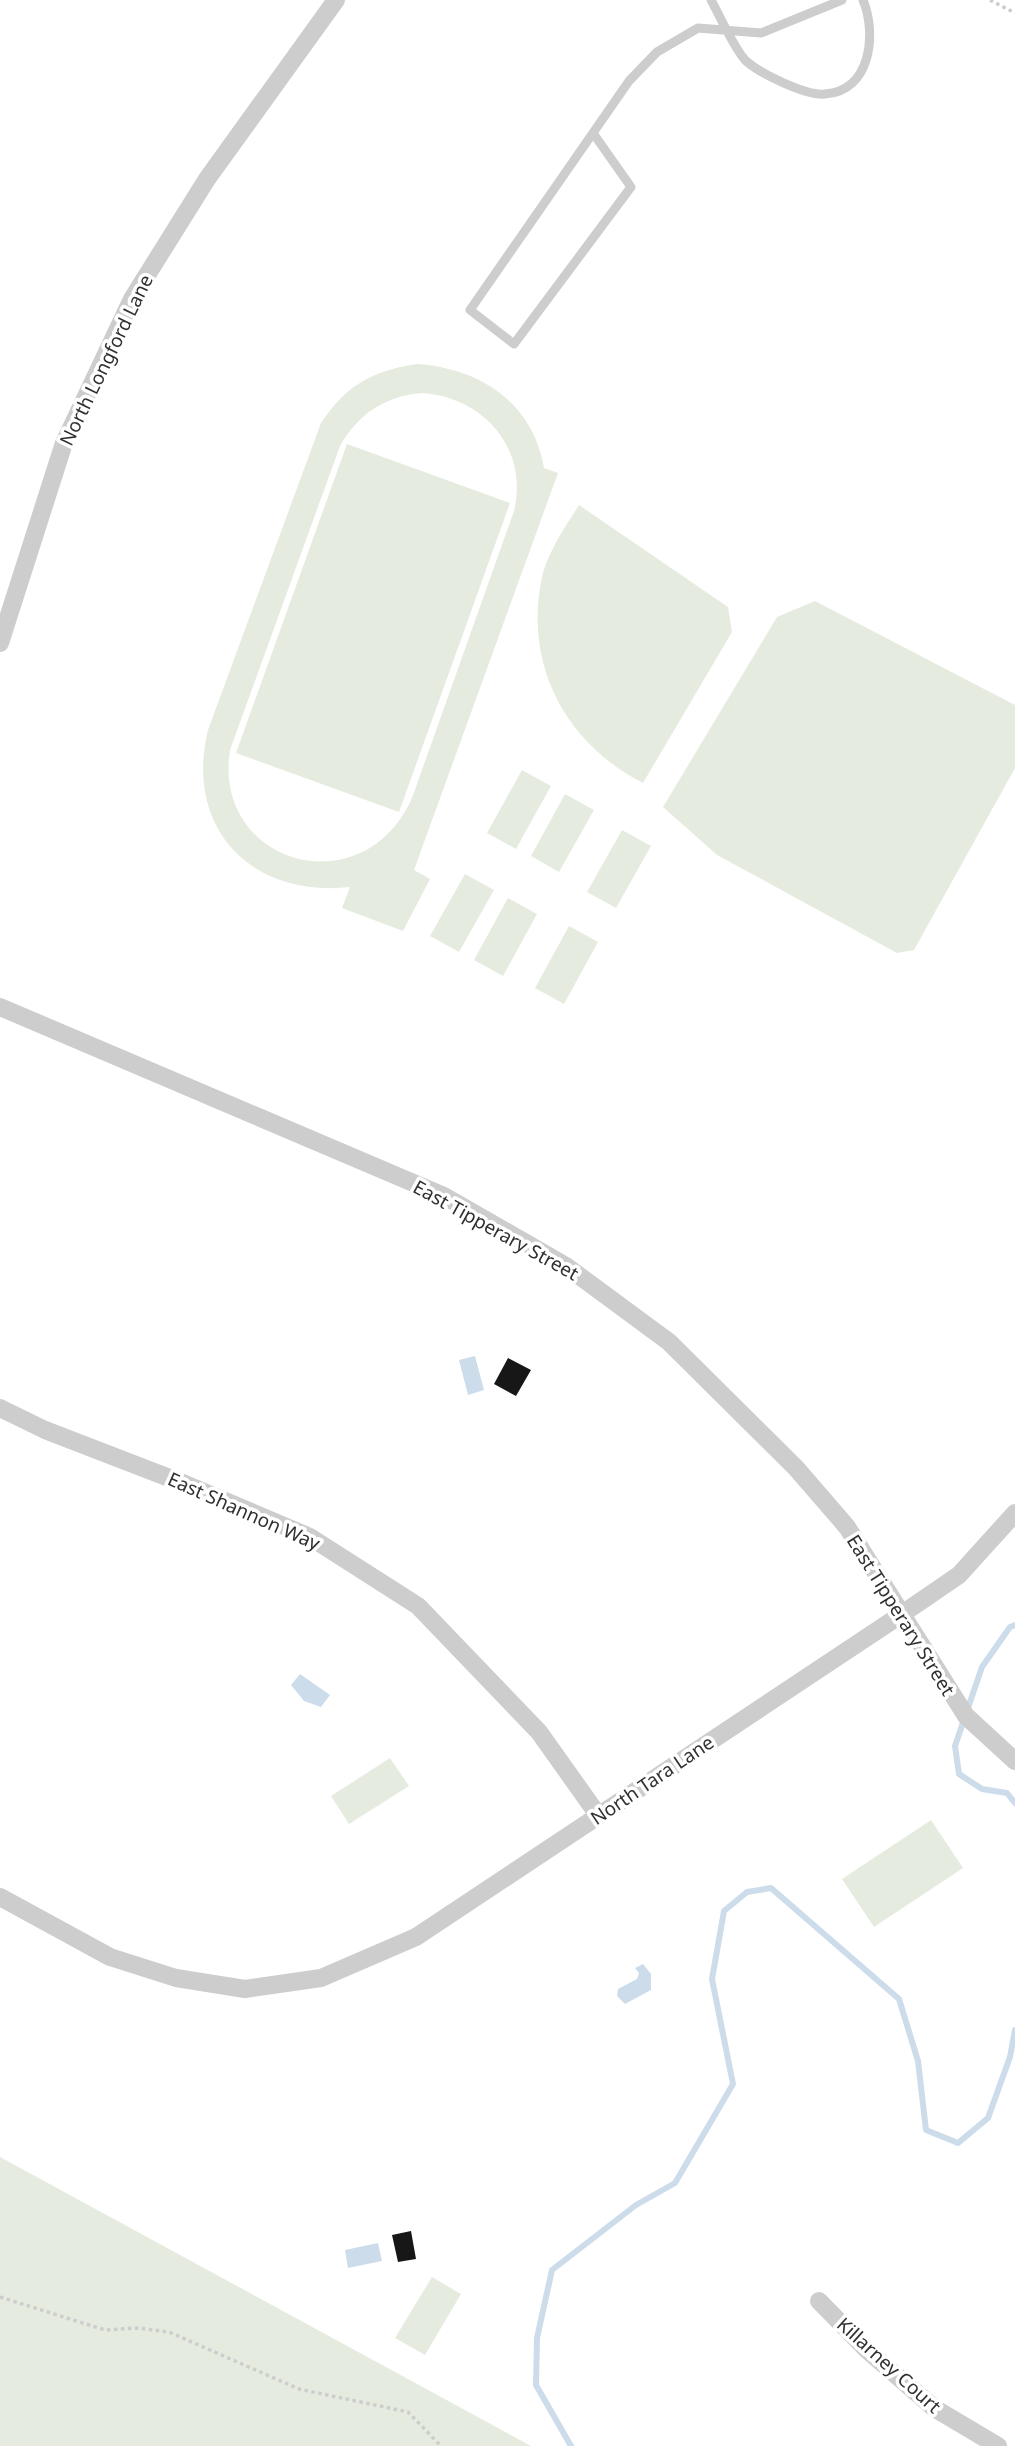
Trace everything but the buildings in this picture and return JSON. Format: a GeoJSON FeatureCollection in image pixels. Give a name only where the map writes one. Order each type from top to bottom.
{"type":"FeatureCollection","features":[{"type":"Feature","properties":{"kind":"street","name":"North Longford Lane"},"geometry":{"type":"LineString","coordinates":[[0,643],[64,443],[132,299],[206,179],[336,0]]}},
{"type":"Feature","properties":{"kind":"street","name":"East Tipperary Street"},"geometry":{"type":"LineString","coordinates":[[0,1007],[444,1196],[566,1266],[668,1342],[796,1468],[847,1527],[966,1716],[1015,1761]]}},
{"type":"Feature","properties":{"kind":"street","name":"East Shannon Way"},"geometry":{"type":"LineString","coordinates":[[0,1408],[45,1430],[185,1484],[310,1537],[418,1606],[539,1732],[598,1815]]}},
{"type":"Feature","properties":{"kind":"street","name":"North Tara Lane"},"geometry":{"type":"LineString","coordinates":[[0,1897],[110,1957],[176,1978],[245,1989],[321,1978],[416,1937],[902,1614],[959,1575],[1015,1513]]}},
{"type":"Feature","properties":{"kind":"street","name":"Killarney Court"},"geometry":{"type":"LineString","coordinates":[[820,2301],[867,2350],[934,2408],[998,2446]]}},
{"type":"Feature","properties":{"kind":"lane"},"geometry":{"type":"LineString","coordinates":[[711,0],[746,60],[805,93],[827,94],[851,83],[863,69],[871,41],[871,19],[863,0]]}},
{"type":"Feature","properties":{"kind":"lane"},"geometry":{"type":"LineString","coordinates":[[593,133],[631,187],[514,344],[470,310],[629,81],[657,52],[698,27],[761,33],[842,0]]}},
{"type":"Feature","properties":{"kind":"path"},"geometry":{"type":"LineString","coordinates":[[990,0],[1015,13]]}},
{"type":"Feature","properties":{"kind":"path"},"geometry":{"type":"LineString","coordinates":[[0,2297],[105,2330],[137,2328],[169,2332],[299,2389],[408,2412],[441,2446]]}},
{"type":"Feature","properties":{"kind":"shaded area"},"geometry":{"type":"Polygon","coordinates":[[[417,364],[440,367],[482,381],[500,393],[528,424],[538,445],[544,468],[558,473],[414,870],[430,879],[403,931],[342,908],[350,887],[314,887],[283,881],[255,868],[233,849],[216,826],[206,797],[203,765],[208,730],[321,423],[350,390],[372,376],[417,364]],[[422,393],[385,403],[364,416],[340,446],[230,750],[231,789],[244,821],[267,844],[296,858],[328,861],[360,853],[389,832],[412,798],[514,511],[517,488],[515,467],[508,447],[482,415],[464,404],[422,393]]]}},
{"type":"Feature","properties":{"kind":"shaded area"},"geometry":{"type":"Polygon","coordinates":[[[347,444],[510,503],[399,812],[236,753],[347,444]]]}},
{"type":"Feature","properties":{"kind":"shaded area"},"geometry":{"type":"Polygon","coordinates":[[[579,505],[728,607],[732,632],[643,783],[616,767],[573,725],[546,673],[538,614],[541,582],[556,542],[579,505]]]}},
{"type":"Feature","properties":{"kind":"shaded area"},"geometry":{"type":"Polygon","coordinates":[[[815,601],[1015,705],[1015,768],[914,950],[897,953],[717,855],[663,807],[777,617],[815,601]]]}},
{"type":"Feature","properties":{"kind":"shaded area"},"geometry":{"type":"Polygon","coordinates":[[[522,770],[551,786],[516,849],[487,833],[522,770]]]}},
{"type":"Feature","properties":{"kind":"shaded area"},"geometry":{"type":"Polygon","coordinates":[[[565,794],[594,810],[559,872],[531,856],[565,794]]]}},
{"type":"Feature","properties":{"kind":"shaded area"},"geometry":{"type":"Polygon","coordinates":[[[622,830],[651,846],[616,908],[587,892],[622,830]]]}},
{"type":"Feature","properties":{"kind":"shaded area"},"geometry":{"type":"Polygon","coordinates":[[[465,874],[494,890],[459,952],[430,936],[465,874]]]}},
{"type":"Feature","properties":{"kind":"shaded area"},"geometry":{"type":"Polygon","coordinates":[[[508,898],[537,914],[503,976],[474,960],[508,898]]]}},
{"type":"Feature","properties":{"kind":"shaded area"},"geometry":{"type":"Polygon","coordinates":[[[569,926],[598,942],[564,1004],[535,988],[569,926]]]}},
{"type":"Feature","properties":{"kind":"shaded area"},"geometry":{"type":"Polygon","coordinates":[[[390,1758],[409,1786],[349,1824],[331,1796],[390,1758]]]}},
{"type":"Feature","properties":{"kind":"shaded area"},"geometry":{"type":"Polygon","coordinates":[[[931,1820],[963,1868],[874,1927],[842,1879],[931,1820]]]}},
{"type":"Feature","properties":{"kind":"shaded area"},"geometry":{"type":"Polygon","coordinates":[[[0,2157],[531,2446],[0,2446],[0,2157]]]}},
{"type":"Feature","properties":{"kind":"shaded area"},"geometry":{"type":"Polygon","coordinates":[[[432,2277],[461,2294],[425,2355],[395,2338],[432,2277]]]}},
{"type":"Feature","properties":{"kind":"water"},"geometry":{"type":"Polygon","coordinates":[[[475,1356],[484,1390],[468,1395],[459,1360],[475,1356]]]}},
{"type":"Feature","properties":{"kind":"water"},"geometry":{"type":"Polygon","coordinates":[[[300,1674],[330,1695],[321,1707],[304,1701],[291,1685],[300,1674]]]}},
{"type":"Feature","properties":{"kind":"water"},"geometry":{"type":"Polygon","coordinates":[[[643,1964],[651,1974],[651,1990],[625,2004],[617,1996],[618,1989],[637,1979],[639,1973],[635,1968],[643,1964]]]}},
{"type":"Feature","properties":{"kind":"water"},"geometry":{"type":"Polygon","coordinates":[[[378,2243],[382,2261],[348,2268],[345,2250],[378,2243]]]}},
{"type":"Feature","properties":{"kind":"waterway"},"geometry":{"type":"LineString","coordinates":[[1015,1625],[1010,1627],[982,1667],[955,1746],[959,1774],[982,1789],[1007,1793],[1015,1803]]}},
{"type":"Feature","properties":{"kind":"waterway"},"geometry":{"type":"LineString","coordinates":[[571,2446],[536,2385],[537,2338],[552,2270],[636,2205],[675,2183],[733,2084],[712,1979],[724,1911],[747,1892],[771,1888],[899,1999],[918,2061],[926,2130],[958,2143],[988,2118],[1010,2057],[1015,2030]]}}]}
